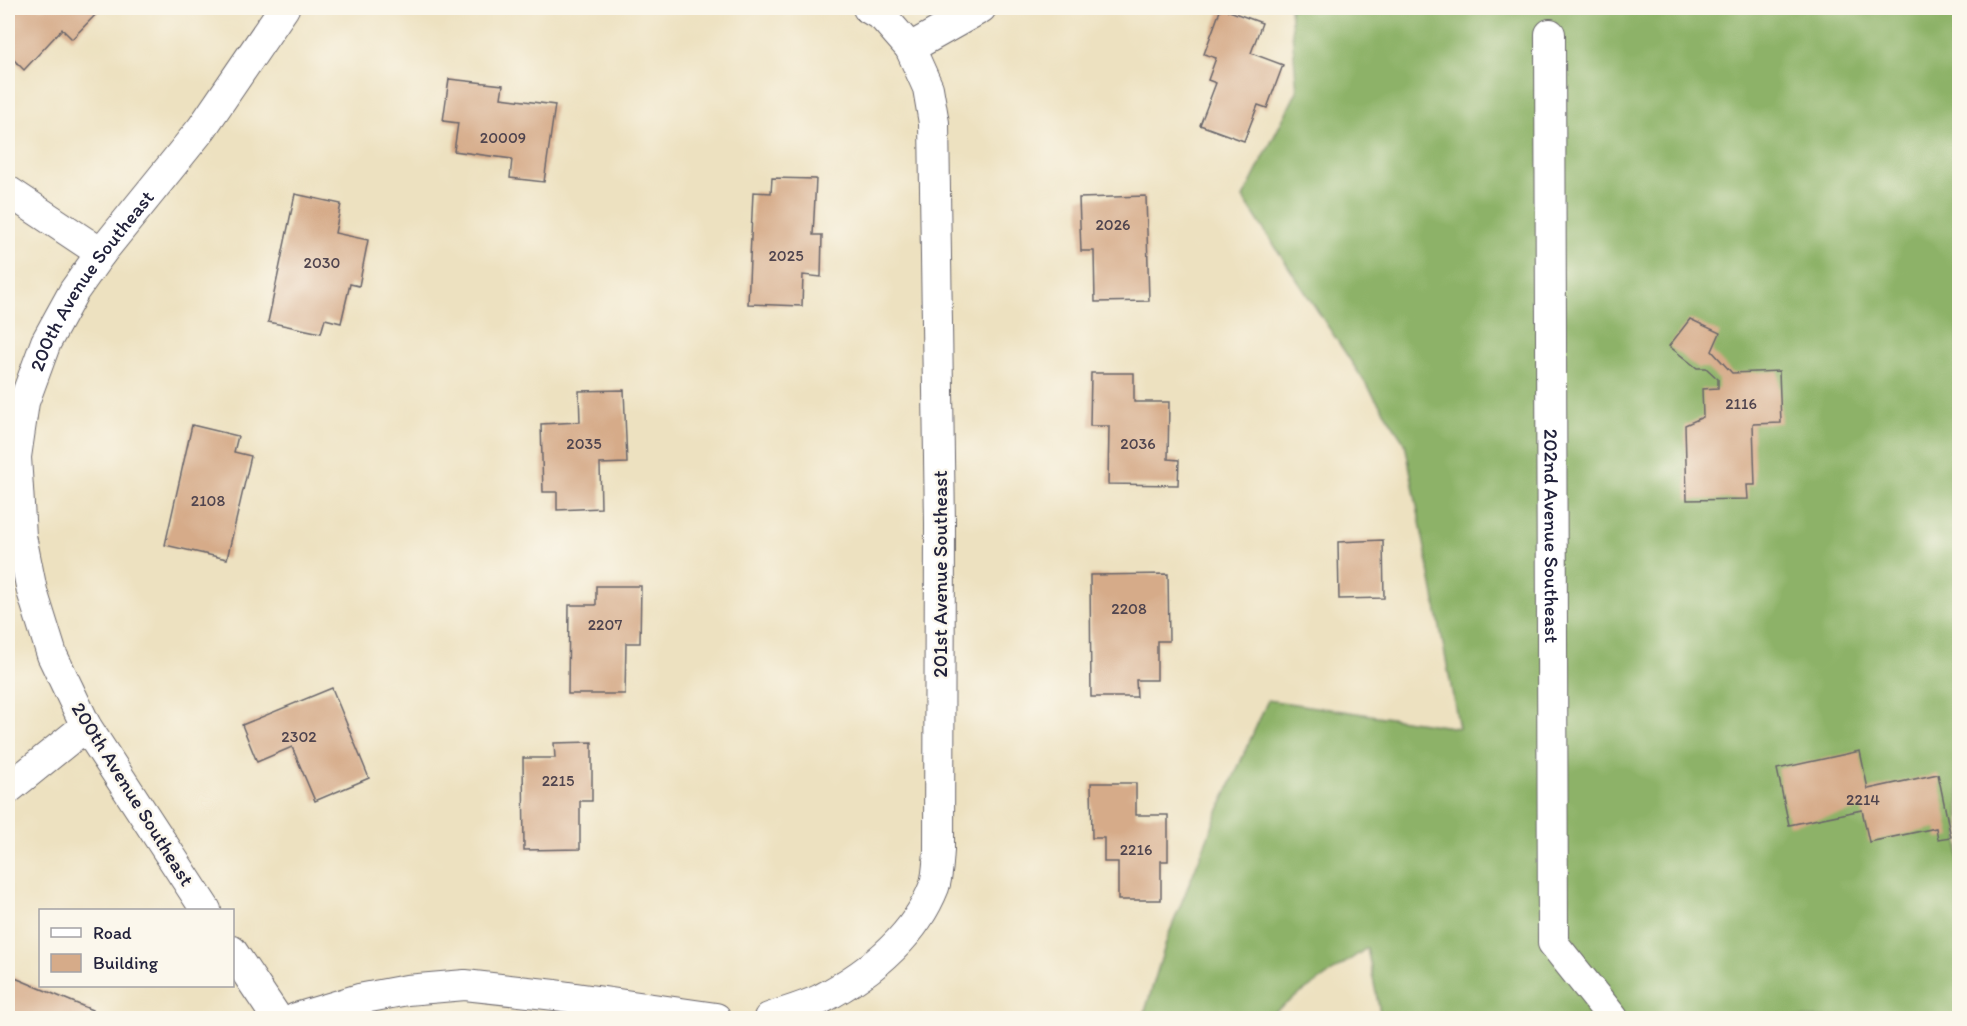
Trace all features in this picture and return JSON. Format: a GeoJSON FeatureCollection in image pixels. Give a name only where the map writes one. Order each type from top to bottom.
{"type":"FeatureCollection","features":[{"type":"Feature","properties":{"kind":"street","name":"200th Avenue Southeast"},"geometry":{"type":"LineString","coordinates":[[205,909],[86,726],[52,656],[32,591],[21,536],[16,457],[24,402],[46,342],[74,291],[101,252],[202,128],[284,8]]}},
{"type":"Feature","properties":{"kind":"street","name":"201st Avenue Southeast"},"geometry":{"type":"LineString","coordinates":[[769,1018],[819,1000],[867,969],[891,950],[919,917],[935,884],[939,850],[940,524],[934,123],[928,88],[910,48],[883,17],[868,8]]}},
{"type":"Feature","properties":{"kind":"street"},"geometry":{"type":"LineString","coordinates":[[910,48],[981,8]]}},
{"type":"Feature","properties":{"kind":"street","name":"202nd Avenue Southeast"},"geometry":{"type":"LineString","coordinates":[[1550,34],[1553,943],[1613,1018]]}},
{"type":"Feature","properties":{"kind":"street"},"geometry":{"type":"LineString","coordinates":[[8,191],[101,252]]}},
{"type":"Feature","properties":{"kind":"street"},"geometry":{"type":"LineString","coordinates":[[8,789],[86,726]]}},
{"type":"Feature","properties":{"kind":"street"},"geometry":{"type":"LineString","coordinates":[[234,954],[277,1018]]}},
{"type":"Feature","properties":{"kind":"street"},"geometry":{"type":"LineString","coordinates":[[296,1018],[359,999],[407,990],[465,985],[555,995],[716,1018]]}},
{"type":"Feature","properties":{"kind":"green space"},"geometry":{"type":"Polygon","coordinates":[[[1290,8],[1959,8],[1959,1018],[1381,1018],[1367,948],[1265,1018],[1143,1018],[1168,936],[1218,812],[1268,700],[1459,728],[1405,443],[1243,198],[1297,91],[1290,8]]]}},
{"type":"Feature","properties":{"kind":"building"},"geometry":{"type":"Polygon","coordinates":[[[8,8],[102,8],[72,39],[62,29],[24,70],[8,54],[8,8]]]}},
{"type":"Feature","properties":{"kind":"building"},"geometry":{"type":"Polygon","coordinates":[[[1221,8],[1262,23],[1251,53],[1283,65],[1267,108],[1258,105],[1244,141],[1200,125],[1216,83],[1208,80],[1216,58],[1204,54],[1221,8]]]}},
{"type":"Feature","properties":{"kind":"building"},"geometry":{"type":"Polygon","coordinates":[[[449,79],[503,85],[501,98],[555,105],[544,182],[510,178],[512,159],[454,151],[458,123],[443,121],[449,79]]]}},
{"type":"Feature","properties":{"kind":"building"},"geometry":{"type":"Polygon","coordinates":[[[772,178],[816,179],[813,235],[822,235],[821,277],[803,275],[802,306],[748,304],[753,192],[771,193],[772,178]]]}},
{"type":"Feature","properties":{"kind":"building"},"geometry":{"type":"Polygon","coordinates":[[[295,194],[341,204],[335,233],[368,240],[359,286],[350,284],[341,323],[325,319],[321,333],[268,322],[295,194]]]}},
{"type":"Feature","properties":{"kind":"building"},"geometry":{"type":"Polygon","coordinates":[[[1146,196],[1149,301],[1095,302],[1094,251],[1081,251],[1079,198],[1146,196]]]}},
{"type":"Feature","properties":{"kind":"building"},"geometry":{"type":"Polygon","coordinates":[[[1690,319],[1720,333],[1712,351],[1732,373],[1779,371],[1781,423],[1753,424],[1755,485],[1747,485],[1748,499],[1687,500],[1685,425],[1703,417],[1702,389],[1718,388],[1718,379],[1706,368],[1697,368],[1669,346],[1690,319]]]}},
{"type":"Feature","properties":{"kind":"building"},"geometry":{"type":"Polygon","coordinates":[[[1091,373],[1134,373],[1134,402],[1169,402],[1168,459],[1179,460],[1178,485],[1108,484],[1109,426],[1090,426],[1091,373]]]}},
{"type":"Feature","properties":{"kind":"building"},"geometry":{"type":"Polygon","coordinates":[[[624,390],[627,463],[600,464],[601,508],[557,510],[557,492],[543,492],[541,424],[580,422],[579,391],[624,390]]]}},
{"type":"Feature","properties":{"kind":"building"},"geometry":{"type":"Polygon","coordinates":[[[192,425],[238,436],[234,452],[251,456],[227,559],[165,545],[192,425]]]}},
{"type":"Feature","properties":{"kind":"building"},"geometry":{"type":"Polygon","coordinates":[[[1383,540],[1384,598],[1339,599],[1338,542],[1383,540]]]}},
{"type":"Feature","properties":{"kind":"building"},"geometry":{"type":"Polygon","coordinates":[[[1168,574],[1169,641],[1157,641],[1157,680],[1136,680],[1137,697],[1091,697],[1090,575],[1168,574]]]}},
{"type":"Feature","properties":{"kind":"building"},"geometry":{"type":"Polygon","coordinates":[[[596,586],[641,586],[640,643],[626,643],[625,694],[568,694],[569,605],[596,605],[596,586]]]}},
{"type":"Feature","properties":{"kind":"building"},"geometry":{"type":"Polygon","coordinates":[[[332,688],[369,778],[315,801],[292,747],[257,762],[242,725],[332,688]]]}},
{"type":"Feature","properties":{"kind":"building"},"geometry":{"type":"Polygon","coordinates":[[[592,742],[592,801],[580,801],[580,849],[524,850],[523,758],[555,758],[554,743],[592,742]]]}},
{"type":"Feature","properties":{"kind":"building"},"geometry":{"type":"Polygon","coordinates":[[[1860,751],[1868,789],[1938,774],[1951,837],[1938,839],[1936,828],[1869,842],[1862,810],[1789,825],[1777,769],[1860,751]]]}},
{"type":"Feature","properties":{"kind":"building"},"geometry":{"type":"Polygon","coordinates":[[[1091,783],[1136,783],[1136,815],[1168,815],[1168,861],[1161,861],[1161,900],[1118,900],[1118,862],[1104,862],[1104,838],[1092,838],[1091,783]]]}},
{"type":"Feature","properties":{"kind":"building"},"geometry":{"type":"Polygon","coordinates":[[[8,975],[92,1010],[89,1018],[8,1018],[8,975]]]}}]}
